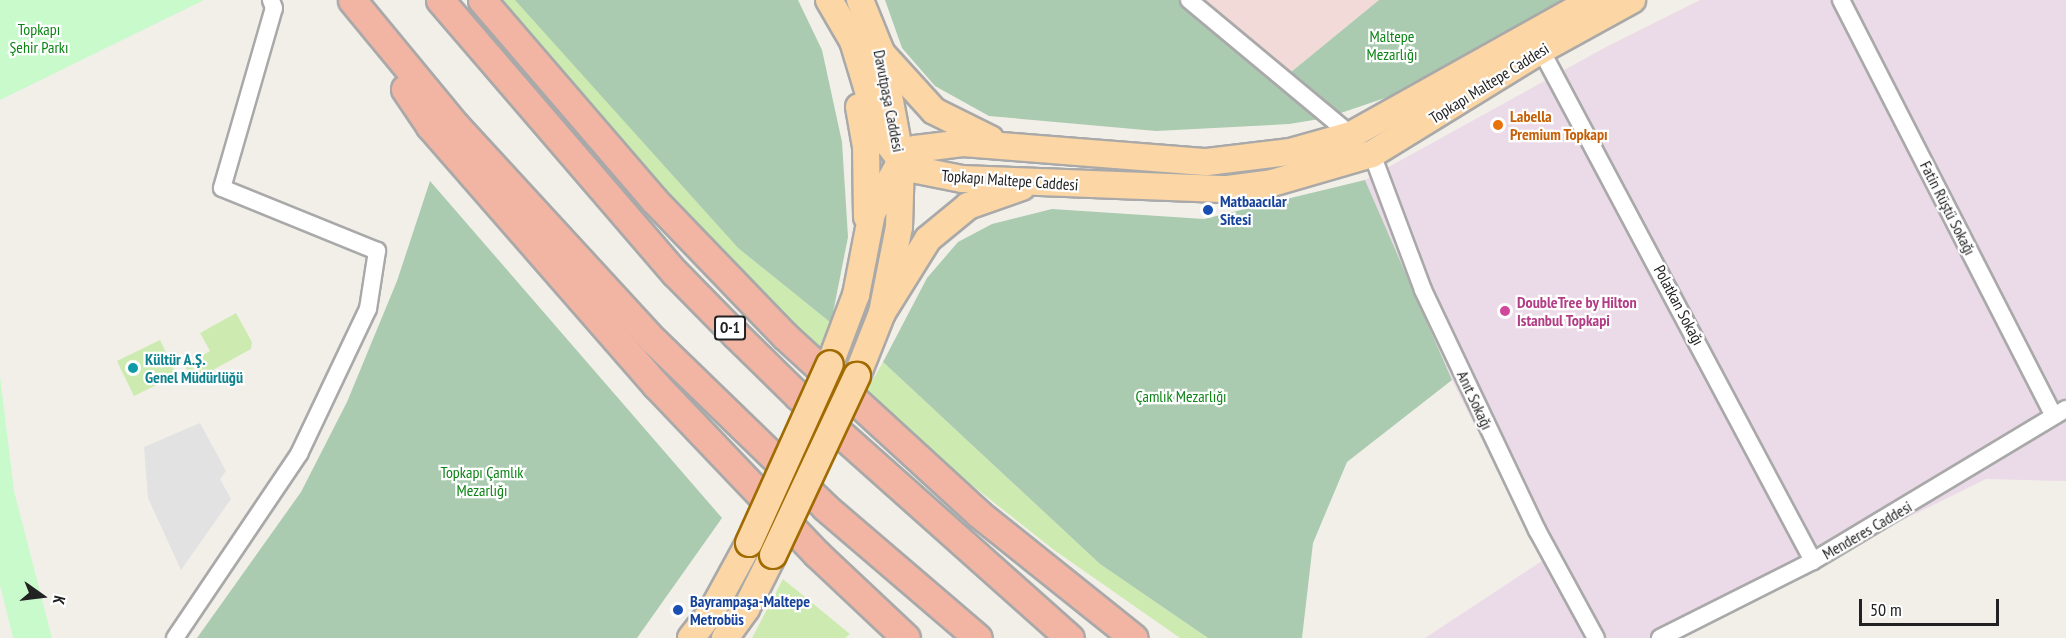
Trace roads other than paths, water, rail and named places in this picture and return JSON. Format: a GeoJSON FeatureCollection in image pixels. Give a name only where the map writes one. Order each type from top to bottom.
{"type":"FeatureCollection","features":[{"type":"Feature","properties":{"kind":"highway"},"geometry":{"type":"LineString","coordinates":[[352,0],[456,126],[724,412],[825,507],[978,638]]}},
{"type":"Feature","properties":{"kind":"highway","name":"O-1"},"geometry":{"type":"LineString","coordinates":[[440,0],[675,273],[798,396],[1062,631]]}},
{"type":"Feature","properties":{"kind":"highway"},"geometry":{"type":"LineString","coordinates":[[482,0],[654,200],[785,336],[979,514],[1134,638]]}},
{"type":"Feature","properties":{"kind":"highway"},"geometry":{"type":"LineString","coordinates":[[392,48],[409,96],[430,126],[545,260],[757,493],[906,638]]}},
{"type":"Feature","properties":{"kind":"highway"},"geometry":{"type":"LineString","coordinates":[[1062,631],[1084,638]]}},
{"type":"Feature","properties":{"kind":"main road","name":"Davutpaşa Caddesi"},"geometry":{"type":"LineString","coordinates":[[822,0],[846,57],[864,128],[869,198],[866,232]]}},
{"type":"Feature","properties":{"kind":"main road"},"geometry":{"type":"LineString","coordinates":[[692,638],[712,611],[749,543],[830,364],[855,295],[866,232],[901,161],[878,126],[854,41],[829,0]]}},
{"type":"Feature","properties":{"kind":"main road","name":"Davutpaşa Caddesi"},"geometry":{"type":"LineString","coordinates":[[860,0],[881,52],[901,161],[895,260],[882,312]]}},
{"type":"Feature","properties":{"kind":"main road","name":"Topkapı Maltepe Caddesi"},"geometry":{"type":"LineString","coordinates":[[1593,0],[1352,135],[1290,152],[1207,162],[940,143],[915,149],[901,161],[925,174],[1032,183],[1228,189],[1272,183],[1372,154],[1541,50],[1632,0]]}},
{"type":"Feature","properties":{"kind":"main road"},"geometry":{"type":"LineString","coordinates":[[881,52],[934,111],[1009,147]]}},
{"type":"Feature","properties":{"kind":"main road"},"geometry":{"type":"LineString","coordinates":[[1352,135],[1372,154]]}},
{"type":"Feature","properties":{"kind":"main road"},"geometry":{"type":"LineString","coordinates":[[725,638],[746,609],[774,555],[857,375],[882,312],[913,259],[947,222],[968,206],[1032,183]]}},
{"type":"Feature","properties":{"kind":"street"},"geometry":{"type":"LineString","coordinates":[[175,638],[299,454],[368,309],[377,251],[222,188],[274,8],[271,0]]}},
{"type":"Feature","properties":{"kind":"street"},"geometry":{"type":"LineString","coordinates":[[1189,0],[1352,135]]}},
{"type":"Feature","properties":{"kind":"street","name":"Fatin Rüştü Sokağı"},"geometry":{"type":"LineString","coordinates":[[1841,0],[2060,412]]}},
{"type":"Feature","properties":{"kind":"street","name":"Polatkan Sokağı"},"geometry":{"type":"LineString","coordinates":[[1541,50],[1813,561]]}},
{"type":"Feature","properties":{"kind":"street","name":"Anıt Sokağı"},"geometry":{"type":"LineString","coordinates":[[1372,154],[1423,290],[1537,530],[1596,638]]}},
{"type":"Feature","properties":{"kind":"street","name":"Menderes Caddesi"},"geometry":{"type":"LineString","coordinates":[[1660,638],[1813,561],[2060,412]]}},
{"type":"Feature","properties":{"kind":"place","name":"Labella Premium Topkapı"},"geometry":{"type":"Point","coordinates":[1498,125]}},
{"type":"Feature","properties":{"kind":"place","name":"Matbaacılar Sitesi"},"geometry":{"type":"Point","coordinates":[1208,210]}},
{"type":"Feature","properties":{"kind":"place","name":"DoubleTree by Hilton Istanbul Topkapi"},"geometry":{"type":"Point","coordinates":[1505,311]}},
{"type":"Feature","properties":{"kind":"place","name":"Kültür A.Ş. Genel Müdürlüğü"},"geometry":{"type":"Point","coordinates":[133,368]}},
{"type":"Feature","properties":{"kind":"place","name":"Bayrampaşa-Maltepe Metrobüs"},"geometry":{"type":"Point","coordinates":[678,610]}},
{"type":"Feature","properties":{"kind":"park label","name":"Topkapı Şehir Parkı"},"geometry":{"type":"Point","coordinates":[39,38]}},
{"type":"Feature","properties":{"kind":"park label","name":"Maltepe Mezarlığı"},"geometry":{"type":"Point","coordinates":[1392,45]}},
{"type":"Feature","properties":{"kind":"park label","name":"Çamlık Mezarlığı"},"geometry":{"type":"Point","coordinates":[1181,396]}},
{"type":"Feature","properties":{"kind":"park label","name":"Topkapı Çamlık Mezarlığı"},"geometry":{"type":"Point","coordinates":[482,481]}}]}
